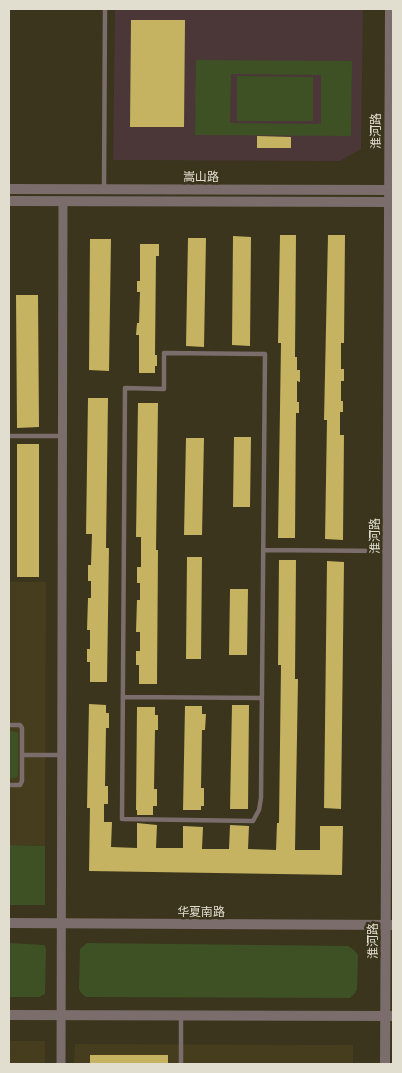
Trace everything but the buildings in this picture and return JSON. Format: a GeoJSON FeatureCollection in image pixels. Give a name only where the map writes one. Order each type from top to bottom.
{"type":"FeatureCollection","features":[{"type":"Feature","properties":{"kind":"street","name":"淮河路"},"geometry":{"type":"LineString","coordinates":[[385,1064],[389,1016],[390,566],[387,550],[391,202],[390,9]]}},
{"type":"Feature","properties":{"kind":"street","name":"嵩山路"},"geometry":{"type":"LineString","coordinates":[[9,189],[391,190]]}},
{"type":"Feature","properties":{"kind":"street","name":"嵩山路"},"geometry":{"type":"LineString","coordinates":[[9,201],[391,202]]}},
{"type":"Feature","properties":{"kind":"street"},"geometry":{"type":"LineString","coordinates":[[60,1064],[63,201]]}},
{"type":"Feature","properties":{"kind":"street","name":"华夏南路"},"geometry":{"type":"LineString","coordinates":[[9,923],[389,925]]}},
{"type":"Feature","properties":{"kind":"street"},"geometry":{"type":"LineString","coordinates":[[9,1015],[389,1016]]}},
{"type":"Feature","properties":{"kind":"lane"},"geometry":{"type":"LineString","coordinates":[[104,189],[105,9]]}},
{"type":"Feature","properties":{"kind":"lane"},"geometry":{"type":"LineString","coordinates":[[164,352],[265,354],[263,550],[261,798],[259,810],[253,821],[122,819],[125,388],[164,389],[164,352]]}},
{"type":"Feature","properties":{"kind":"lane"},"geometry":{"type":"LineString","coordinates":[[9,436],[63,436]]}},
{"type":"Feature","properties":{"kind":"lane"},"geometry":{"type":"LineString","coordinates":[[263,550],[387,550]]}},
{"type":"Feature","properties":{"kind":"lane"},"geometry":{"type":"LineString","coordinates":[[123,697],[262,698]]}},
{"type":"Feature","properties":{"kind":"lane"},"geometry":{"type":"LineString","coordinates":[[9,724],[20,725],[22,728],[22,782],[20,785],[9,785]]}},
{"type":"Feature","properties":{"kind":"lane"},"geometry":{"type":"LineString","coordinates":[[22,755],[62,755]]}},
{"type":"Feature","properties":{"kind":"lane"},"geometry":{"type":"LineString","coordinates":[[180,1064],[181,1016]]}},
{"type":"Feature","properties":{"kind":"shaded area"},"geometry":{"type":"Polygon","coordinates":[[[115,9],[363,9],[361,149],[340,161],[113,160],[115,9]]]}},
{"type":"Feature","properties":{"kind":"shaded area"},"geometry":{"type":"Polygon","coordinates":[[[9,582],[46,582],[45,846],[9,845],[9,582]]]}},
{"type":"Feature","properties":{"kind":"shaded area"},"geometry":{"type":"Polygon","coordinates":[[[9,1041],[45,1041],[45,1064],[9,1064],[9,1041]]]}},
{"type":"Feature","properties":{"kind":"shaded area"},"geometry":{"type":"Polygon","coordinates":[[[75,1044],[353,1045],[353,1064],[74,1064],[75,1044]]]}},
{"type":"Feature","properties":{"kind":"green space"},"geometry":{"type":"Polygon","coordinates":[[[196,60],[352,61],[351,136],[195,135],[196,60]],[[231,74],[230,123],[321,124],[321,75],[231,74]]]}},
{"type":"Feature","properties":{"kind":"green space"},"geometry":{"type":"Polygon","coordinates":[[[237,76],[313,77],[313,121],[237,121],[237,76]]]}},
{"type":"Feature","properties":{"kind":"green space"},"geometry":{"type":"Polygon","coordinates":[[[9,731],[17,732],[18,734],[18,775],[16,778],[9,778],[9,731]]]}},
{"type":"Feature","properties":{"kind":"green space"},"geometry":{"type":"Polygon","coordinates":[[[9,845],[45,846],[45,905],[9,905],[9,845]]]}},
{"type":"Feature","properties":{"kind":"green space"},"geometry":{"type":"Polygon","coordinates":[[[9,943],[44,945],[46,948],[45,994],[39,997],[9,997],[9,943]]]}},
{"type":"Feature","properties":{"kind":"green space"},"geometry":{"type":"Polygon","coordinates":[[[87,943],[348,946],[358,955],[357,990],[350,998],[86,997],[79,989],[80,949],[87,943]]]}}]}
